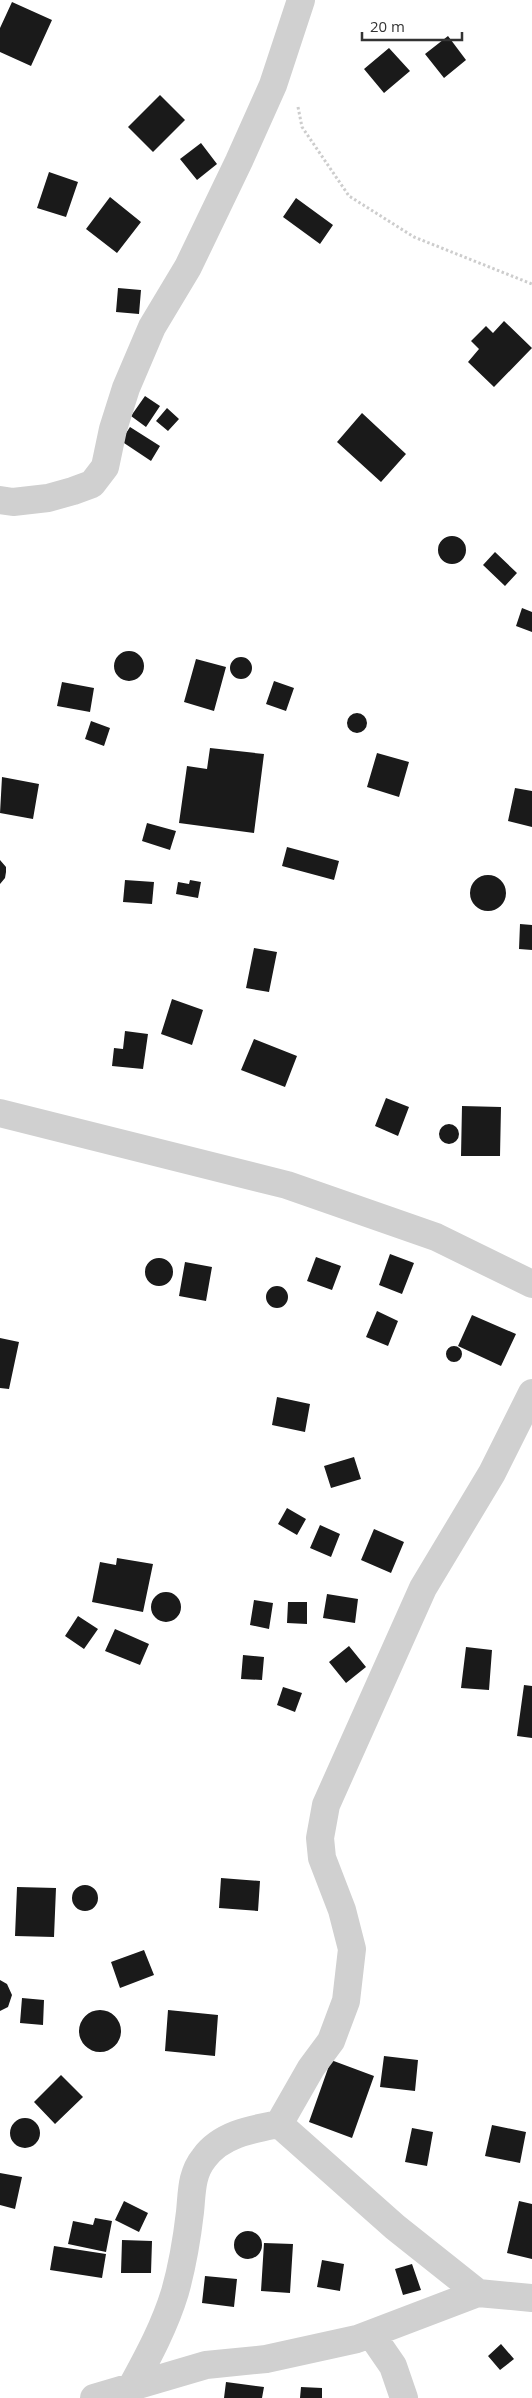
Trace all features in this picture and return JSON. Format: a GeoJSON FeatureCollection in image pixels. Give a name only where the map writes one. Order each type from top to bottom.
{"type":"FeatureCollection","features":[{"type":"Feature","properties":{"kind":"street"},"geometry":{"type":"LineString","coordinates":[[0,500],[13,502],[48,498],[73,491],[92,484],[105,467],[113,429],[130,380],[152,327],[188,267],[239,161],[272,85],[300,0]]}},
{"type":"Feature","properties":{"kind":"street"},"geometry":{"type":"LineString","coordinates":[[0,1113],[287,1185],[436,1237],[532,1284]]}},
{"type":"Feature","properties":{"kind":"street"},"geometry":{"type":"LineString","coordinates":[[132,2386],[157,2340],[175,2291],[190,2213],[192,2181],[204,2157],[224,2140],[250,2130],[279,2124],[311,2068],[332,2040],[346,2001],[352,1949],[342,1910],[322,1858],[320,1838],[326,1805],[423,1588],[492,1473],[532,1393]]}},
{"type":"Feature","properties":{"kind":"street"},"geometry":{"type":"LineString","coordinates":[[279,2124],[395,2227],[478,2294]]}},
{"type":"Feature","properties":{"kind":"street"},"geometry":{"type":"LineString","coordinates":[[94,2398],[206,2365],[266,2359],[371,2334],[478,2294],[532,2298]]}},
{"type":"Feature","properties":{"kind":"street"},"geometry":{"type":"LineString","coordinates":[[371,2334],[393,2366],[404,2398]]}},
{"type":"Feature","properties":{"kind":"path"},"geometry":{"type":"LineString","coordinates":[[297,98],[302,127],[348,196],[414,236],[532,284]]}},
{"type":"Feature","properties":{"kind":"building"},"geometry":{"type":"Polygon","coordinates":[[[12,2],[52,20],[31,66],[0,52],[0,28],[12,2]]]}},
{"type":"Feature","properties":{"kind":"building"},"geometry":{"type":"Polygon","coordinates":[[[448,36],[466,60],[444,78],[425,54],[448,36]]]}},
{"type":"Feature","properties":{"kind":"building"},"geometry":{"type":"Polygon","coordinates":[[[389,48],[410,71],[384,93],[364,69],[389,48]]]}},
{"type":"Feature","properties":{"kind":"building"},"geometry":{"type":"Polygon","coordinates":[[[160,95],[185,120],[153,152],[128,127],[160,95]]]}},
{"type":"Feature","properties":{"kind":"building"},"geometry":{"type":"Polygon","coordinates":[[[201,143],[217,164],[197,180],[180,159],[201,143]]]}},
{"type":"Feature","properties":{"kind":"building"},"geometry":{"type":"Polygon","coordinates":[[[49,172],[78,182],[66,217],[37,208],[49,172]]]}},
{"type":"Feature","properties":{"kind":"building"},"geometry":{"type":"Polygon","coordinates":[[[110,197],[141,222],[117,253],[86,229],[110,197]]]}},
{"type":"Feature","properties":{"kind":"building"},"geometry":{"type":"Polygon","coordinates":[[[296,198],[333,225],[320,244],[283,217],[296,198]]]}},
{"type":"Feature","properties":{"kind":"building"},"geometry":{"type":"Polygon","coordinates":[[[118,288],[141,290],[139,314],[116,312],[118,288]]]}},
{"type":"Feature","properties":{"kind":"building"},"geometry":{"type":"Polygon","coordinates":[[[504,321],[532,348],[494,387],[468,362],[479,349],[471,341],[486,326],[493,333],[504,321]]]}},
{"type":"Feature","properties":{"kind":"building"},"geometry":{"type":"Polygon","coordinates":[[[145,396],[160,406],[146,427],[131,416],[145,396]]]}},
{"type":"Feature","properties":{"kind":"building"},"geometry":{"type":"Polygon","coordinates":[[[167,408],[179,419],[168,431],[156,421],[167,408]]]}},
{"type":"Feature","properties":{"kind":"building"},"geometry":{"type":"Polygon","coordinates":[[[362,413],[406,454],[381,482],[337,442],[362,413]]]}},
{"type":"Feature","properties":{"kind":"building"},"geometry":{"type":"Polygon","coordinates":[[[130,427],[160,446],[151,461],[121,441],[130,427]]]}},
{"type":"Feature","properties":{"kind":"building"},"geometry":{"type":"Polygon","coordinates":[[[452,536],[462,540],[466,550],[462,560],[452,564],[442,560],[438,550],[442,540],[452,536]]]}},
{"type":"Feature","properties":{"kind":"building"},"geometry":{"type":"Polygon","coordinates":[[[495,552],[517,573],[505,586],[483,565],[495,552]]]}},
{"type":"Feature","properties":{"kind":"building"},"geometry":{"type":"Polygon","coordinates":[[[522,608],[532,612],[532,632],[516,626],[522,608]]]}},
{"type":"Feature","properties":{"kind":"building"},"geometry":{"type":"Polygon","coordinates":[[[129,651],[139,656],[144,666],[139,676],[129,681],[119,676],[114,666],[119,656],[129,651]]]}},
{"type":"Feature","properties":{"kind":"building"},"geometry":{"type":"Polygon","coordinates":[[[241,657],[249,660],[252,668],[249,676],[241,679],[233,676],[230,668],[233,660],[241,657]]]}},
{"type":"Feature","properties":{"kind":"building"},"geometry":{"type":"Polygon","coordinates":[[[196,659],[226,667],[214,711],[184,702],[196,659]]]}},
{"type":"Feature","properties":{"kind":"building"},"geometry":{"type":"Polygon","coordinates":[[[274,681],[294,688],[286,711],[266,704],[274,681]]]}},
{"type":"Feature","properties":{"kind":"building"},"geometry":{"type":"Polygon","coordinates":[[[62,682],[94,688],[90,712],[57,706],[62,682]]]}},
{"type":"Feature","properties":{"kind":"building"},"geometry":{"type":"Polygon","coordinates":[[[357,713],[364,716],[367,723],[364,730],[357,733],[350,730],[347,723],[350,716],[357,713]]]}},
{"type":"Feature","properties":{"kind":"building"},"geometry":{"type":"Polygon","coordinates":[[[91,721],[110,728],[104,746],[85,739],[91,721]]]}},
{"type":"Feature","properties":{"kind":"building"},"geometry":{"type":"Polygon","coordinates":[[[210,748],[264,754],[254,833],[179,823],[187,766],[207,769],[210,748]]]}},
{"type":"Feature","properties":{"kind":"building"},"geometry":{"type":"Polygon","coordinates":[[[377,753],[409,762],[399,797],[367,787],[377,753]]]}},
{"type":"Feature","properties":{"kind":"building"},"geometry":{"type":"Polygon","coordinates":[[[2,777],[39,784],[33,819],[0,813],[2,777]]]}},
{"type":"Feature","properties":{"kind":"building"},"geometry":{"type":"Polygon","coordinates":[[[515,788],[532,791],[532,827],[508,821],[515,788]]]}},
{"type":"Feature","properties":{"kind":"building"},"geometry":{"type":"Polygon","coordinates":[[[147,823],[176,831],[170,850],[142,841],[147,823]]]}},
{"type":"Feature","properties":{"kind":"building"},"geometry":{"type":"Polygon","coordinates":[[[287,847],[339,861],[334,880],[282,866],[287,847]]]}},
{"type":"Feature","properties":{"kind":"building"},"geometry":{"type":"Polygon","coordinates":[[[0,860],[6,867],[6,872],[5,878],[0,884],[0,860]]]}},
{"type":"Feature","properties":{"kind":"building"},"geometry":{"type":"Polygon","coordinates":[[[488,875],[495,876],[501,880],[505,886],[505,900],[501,906],[495,910],[488,911],[481,910],[475,906],[471,900],[470,893],[471,886],[475,880],[481,876],[488,875]]]}},
{"type":"Feature","properties":{"kind":"building"},"geometry":{"type":"Polygon","coordinates":[[[125,880],[154,882],[152,904],[123,902],[125,880]]]}},
{"type":"Feature","properties":{"kind":"building"},"geometry":{"type":"Polygon","coordinates":[[[190,880],[201,882],[198,898],[176,894],[178,882],[189,884],[190,880]]]}},
{"type":"Feature","properties":{"kind":"building"},"geometry":{"type":"Polygon","coordinates":[[[520,924],[532,925],[532,950],[519,949],[520,924]]]}},
{"type":"Feature","properties":{"kind":"building"},"geometry":{"type":"Polygon","coordinates":[[[254,948],[277,952],[269,992],[246,988],[254,948]]]}},
{"type":"Feature","properties":{"kind":"building"},"geometry":{"type":"Polygon","coordinates":[[[172,999],[203,1010],[192,1045],[161,1034],[172,999]]]}},
{"type":"Feature","properties":{"kind":"building"},"geometry":{"type":"Polygon","coordinates":[[[125,1031],[148,1034],[143,1069],[112,1066],[114,1048],[123,1049],[125,1031]]]}},
{"type":"Feature","properties":{"kind":"building"},"geometry":{"type":"Polygon","coordinates":[[[254,1039],[297,1056],[285,1087],[241,1070],[254,1039]]]}},
{"type":"Feature","properties":{"kind":"building"},"geometry":{"type":"Polygon","coordinates":[[[386,1098],[409,1107],[398,1136],[375,1126],[386,1098]]]}},
{"type":"Feature","properties":{"kind":"building"},"geometry":{"type":"Polygon","coordinates":[[[462,1106],[501,1107],[500,1156],[461,1156],[462,1106]]]}},
{"type":"Feature","properties":{"kind":"building"},"geometry":{"type":"Polygon","coordinates":[[[449,1124],[456,1127],[459,1134],[456,1141],[449,1144],[442,1141],[439,1134],[442,1127],[449,1124]]]}},
{"type":"Feature","properties":{"kind":"building"},"geometry":{"type":"Polygon","coordinates":[[[390,1254],[414,1263],[402,1294],[379,1285],[390,1254]]]}},
{"type":"Feature","properties":{"kind":"building"},"geometry":{"type":"Polygon","coordinates":[[[316,1257],[341,1266],[332,1290],[307,1281],[316,1257]]]}},
{"type":"Feature","properties":{"kind":"building"},"geometry":{"type":"Polygon","coordinates":[[[159,1258],[169,1262],[173,1272],[169,1282],[159,1286],[149,1282],[145,1272],[149,1262],[159,1258]]]}},
{"type":"Feature","properties":{"kind":"building"},"geometry":{"type":"Polygon","coordinates":[[[185,1262],[212,1267],[206,1301],[179,1296],[185,1262]]]}},
{"type":"Feature","properties":{"kind":"building"},"geometry":{"type":"Polygon","coordinates":[[[277,1286],[285,1289],[288,1297],[285,1305],[277,1308],[269,1305],[266,1297],[269,1289],[277,1286]]]}},
{"type":"Feature","properties":{"kind":"building"},"geometry":{"type":"Polygon","coordinates":[[[377,1311],[398,1321],[388,1346],[366,1337],[377,1311]]]}},
{"type":"Feature","properties":{"kind":"building"},"geometry":{"type":"Polygon","coordinates":[[[472,1315],[516,1334],[501,1366],[458,1346],[472,1315]]]}},
{"type":"Feature","properties":{"kind":"building"},"geometry":{"type":"Polygon","coordinates":[[[0,1338],[19,1342],[9,1389],[0,1388],[0,1338]]]}},
{"type":"Feature","properties":{"kind":"building"},"geometry":{"type":"Polygon","coordinates":[[[451,1346],[457,1346],[462,1351],[460,1360],[451,1362],[446,1357],[446,1351],[451,1346]]]}},
{"type":"Feature","properties":{"kind":"building"},"geometry":{"type":"Polygon","coordinates":[[[277,1397],[310,1404],[305,1432],[272,1425],[277,1397]]]}},
{"type":"Feature","properties":{"kind":"building"},"geometry":{"type":"Polygon","coordinates":[[[354,1457],[361,1479],[331,1488],[324,1466],[354,1457]]]}},
{"type":"Feature","properties":{"kind":"building"},"geometry":{"type":"Polygon","coordinates":[[[287,1508],[306,1519],[297,1535],[278,1524],[287,1508]]]}},
{"type":"Feature","properties":{"kind":"building"},"geometry":{"type":"Polygon","coordinates":[[[320,1525],[340,1534],[331,1557],[310,1548],[320,1525]]]}},
{"type":"Feature","properties":{"kind":"building"},"geometry":{"type":"Polygon","coordinates":[[[374,1529],[404,1542],[391,1573],[361,1560],[374,1529]]]}},
{"type":"Feature","properties":{"kind":"building"},"geometry":{"type":"Polygon","coordinates":[[[117,1558],[153,1564],[143,1612],[92,1602],[100,1562],[116,1565],[117,1558]]]}},
{"type":"Feature","properties":{"kind":"building"},"geometry":{"type":"Polygon","coordinates":[[[166,1592],[177,1596],[181,1607],[177,1618],[166,1622],[155,1618],[151,1607],[155,1596],[166,1592]]]}},
{"type":"Feature","properties":{"kind":"building"},"geometry":{"type":"Polygon","coordinates":[[[327,1594],[358,1599],[355,1623],[323,1618],[327,1594]]]}},
{"type":"Feature","properties":{"kind":"building"},"geometry":{"type":"Polygon","coordinates":[[[254,1600],[273,1603],[269,1629],[250,1625],[254,1600]]]}},
{"type":"Feature","properties":{"kind":"building"},"geometry":{"type":"Polygon","coordinates":[[[288,1602],[307,1602],[307,1624],[287,1623],[288,1602]]]}},
{"type":"Feature","properties":{"kind":"building"},"geometry":{"type":"Polygon","coordinates":[[[78,1616],[98,1629],[84,1649],[65,1636],[78,1616]]]}},
{"type":"Feature","properties":{"kind":"building"},"geometry":{"type":"Polygon","coordinates":[[[115,1629],[149,1644],[140,1665],[105,1651],[115,1629]]]}},
{"type":"Feature","properties":{"kind":"building"},"geometry":{"type":"Polygon","coordinates":[[[349,1646],[366,1667],[346,1683],[329,1662],[349,1646]]]}},
{"type":"Feature","properties":{"kind":"building"},"geometry":{"type":"Polygon","coordinates":[[[466,1647],[492,1650],[489,1690],[461,1688],[466,1647]]]}},
{"type":"Feature","properties":{"kind":"building"},"geometry":{"type":"Polygon","coordinates":[[[243,1655],[264,1657],[262,1680],[241,1679],[243,1655]]]}},
{"type":"Feature","properties":{"kind":"building"},"geometry":{"type":"Polygon","coordinates":[[[524,1685],[532,1686],[532,1738],[517,1736],[524,1685]]]}},
{"type":"Feature","properties":{"kind":"building"},"geometry":{"type":"Polygon","coordinates":[[[283,1687],[302,1693],[295,1712],[277,1705],[283,1687]]]}},
{"type":"Feature","properties":{"kind":"building"},"geometry":{"type":"Polygon","coordinates":[[[221,1878],[260,1881],[258,1911],[219,1908],[221,1878]]]}},
{"type":"Feature","properties":{"kind":"building"},"geometry":{"type":"Polygon","coordinates":[[[85,1885],[94,1889],[98,1898],[94,1907],[85,1911],[76,1907],[72,1898],[76,1889],[85,1885]]]}},
{"type":"Feature","properties":{"kind":"building"},"geometry":{"type":"Polygon","coordinates":[[[17,1887],[56,1888],[54,1937],[15,1936],[17,1887]]]}},
{"type":"Feature","properties":{"kind":"building"},"geometry":{"type":"Polygon","coordinates":[[[144,1950],[154,1975],[120,1988],[111,1962],[144,1950]]]}},
{"type":"Feature","properties":{"kind":"building"},"geometry":{"type":"Polygon","coordinates":[[[0,1980],[7,1984],[12,1995],[8,2007],[0,2011],[0,1980]]]}},
{"type":"Feature","properties":{"kind":"building"},"geometry":{"type":"Polygon","coordinates":[[[22,1998],[44,2000],[43,2025],[20,2023],[22,1998]]]}},
{"type":"Feature","properties":{"kind":"building"},"geometry":{"type":"Polygon","coordinates":[[[100,2010],[115,2016],[121,2031],[115,2046],[100,2052],[85,2046],[79,2031],[85,2016],[100,2010]]]}},
{"type":"Feature","properties":{"kind":"building"},"geometry":{"type":"Polygon","coordinates":[[[168,2010],[218,2015],[215,2056],[165,2051],[168,2010]]]}},
{"type":"Feature","properties":{"kind":"building"},"geometry":{"type":"Polygon","coordinates":[[[384,2056],[418,2060],[415,2091],[380,2087],[384,2056]]]}},
{"type":"Feature","properties":{"kind":"building"},"geometry":{"type":"Polygon","coordinates":[[[331,2060],[374,2076],[352,2138],[309,2122],[331,2060]]]}},
{"type":"Feature","properties":{"kind":"building"},"geometry":{"type":"Polygon","coordinates":[[[61,2075],[83,2097],[55,2124],[34,2102],[61,2075]]]}},
{"type":"Feature","properties":{"kind":"building"},"geometry":{"type":"Polygon","coordinates":[[[25,2118],[36,2122],[40,2133],[36,2144],[25,2148],[14,2144],[10,2133],[14,2122],[25,2118]]]}},
{"type":"Feature","properties":{"kind":"building"},"geometry":{"type":"Polygon","coordinates":[[[492,2125],[526,2132],[520,2163],[485,2156],[492,2125]]]}},
{"type":"Feature","properties":{"kind":"building"},"geometry":{"type":"Polygon","coordinates":[[[412,2128],[433,2132],[427,2166],[405,2162],[412,2128]]]}},
{"type":"Feature","properties":{"kind":"building"},"geometry":{"type":"Polygon","coordinates":[[[0,2173],[22,2177],[15,2209],[0,2205],[0,2173]]]}},
{"type":"Feature","properties":{"kind":"building"},"geometry":{"type":"Polygon","coordinates":[[[124,2201],[148,2213],[139,2232],[115,2220],[124,2201]]]}},
{"type":"Feature","properties":{"kind":"building"},"geometry":{"type":"Polygon","coordinates":[[[519,2201],[532,2204],[532,2259],[507,2253],[519,2201]]]}},
{"type":"Feature","properties":{"kind":"building"},"geometry":{"type":"Polygon","coordinates":[[[95,2218],[112,2221],[106,2252],[68,2244],[73,2221],[93,2225],[95,2218]]]}},
{"type":"Feature","properties":{"kind":"building"},"geometry":{"type":"Polygon","coordinates":[[[248,2231],[258,2235],[262,2245],[258,2255],[248,2259],[238,2255],[234,2245],[238,2235],[248,2231]]]}},
{"type":"Feature","properties":{"kind":"building"},"geometry":{"type":"Polygon","coordinates":[[[122,2240],[152,2241],[151,2273],[121,2273],[122,2240]]]}},
{"type":"Feature","properties":{"kind":"building"},"geometry":{"type":"Polygon","coordinates":[[[264,2243],[293,2244],[290,2293],[261,2291],[264,2243]]]}},
{"type":"Feature","properties":{"kind":"building"},"geometry":{"type":"Polygon","coordinates":[[[54,2246],[106,2254],[102,2278],[50,2270],[54,2246]]]}},
{"type":"Feature","properties":{"kind":"building"},"geometry":{"type":"Polygon","coordinates":[[[322,2260],[344,2264],[340,2291],[317,2287],[322,2260]]]}},
{"type":"Feature","properties":{"kind":"building"},"geometry":{"type":"Polygon","coordinates":[[[412,2264],[421,2290],[403,2295],[395,2269],[412,2264]]]}},
{"type":"Feature","properties":{"kind":"building"},"geometry":{"type":"Polygon","coordinates":[[[205,2276],[237,2279],[234,2307],[202,2303],[205,2276]]]}},
{"type":"Feature","properties":{"kind":"building"},"geometry":{"type":"Polygon","coordinates":[[[501,2344],[514,2359],[500,2370],[488,2356],[501,2344]]]}},
{"type":"Feature","properties":{"kind":"building"},"geometry":{"type":"Polygon","coordinates":[[[226,2382],[264,2387],[262,2398],[224,2398],[226,2382]]]}},
{"type":"Feature","properties":{"kind":"building"},"geometry":{"type":"Polygon","coordinates":[[[301,2387],[322,2388],[322,2398],[300,2398],[301,2387]]]}}]}
